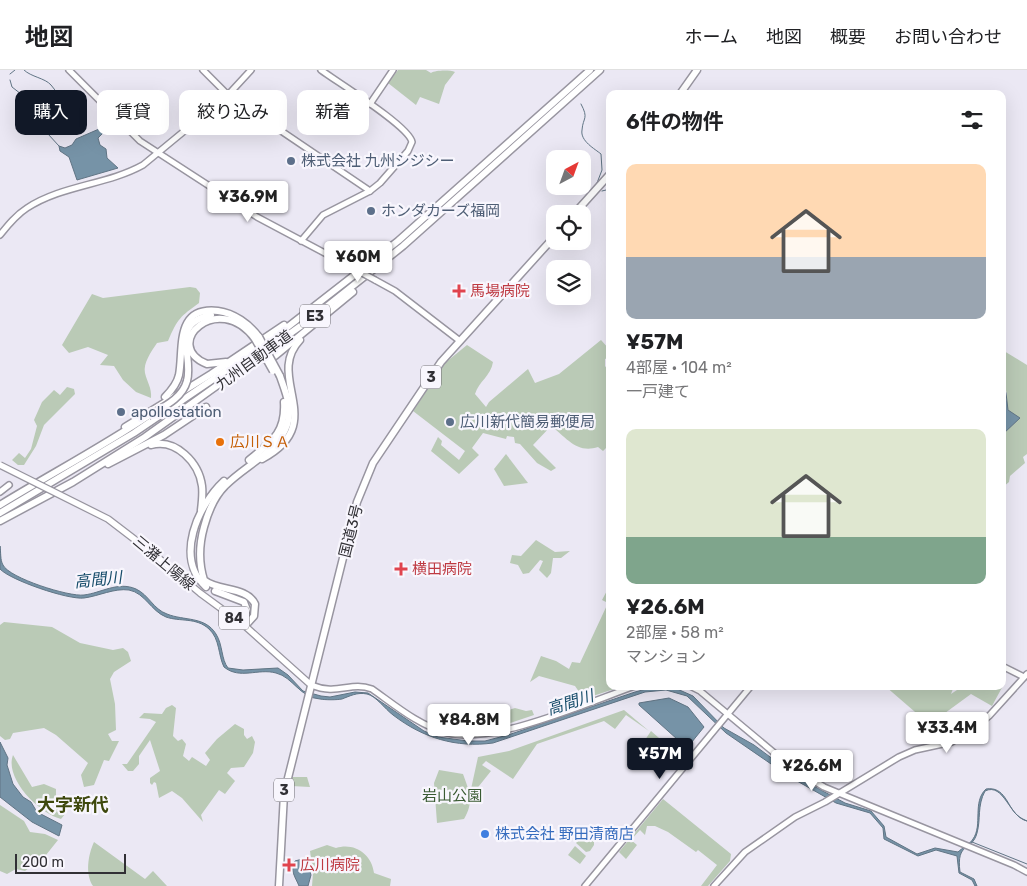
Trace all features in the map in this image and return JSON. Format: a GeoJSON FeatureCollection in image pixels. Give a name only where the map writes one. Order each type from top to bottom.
{"type":"FeatureCollection","features":[{"type":"Feature","properties":{"kind":"highway","name":"九州自動車道"},"geometry":{"type":"LineString","coordinates":[[0,513],[102,454],[169,411],[271,340],[398,241],[590,70]]}},
{"type":"Feature","properties":{"kind":"highway","name":"九州自動車道"},"geometry":{"type":"LineString","coordinates":[[0,521],[73,482],[145,437],[258,357],[403,246],[600,70]]}},
{"type":"Feature","properties":{"kind":"highway"},"geometry":{"type":"LineString","coordinates":[[683,90],[697,70]]}},
{"type":"Feature","properties":{"kind":"highway"},"geometry":{"type":"LineString","coordinates":[[583,205],[606,180]]}},
{"type":"Feature","properties":{"kind":"highway"},"geometry":{"type":"LineString","coordinates":[[275,356],[312,327],[403,246]]}},
{"type":"Feature","properties":{"kind":"highway","name":"国道3号"},"geometry":{"type":"LineString","coordinates":[[279,886],[284,794],[357,502],[365,480],[373,463],[430,378],[460,341],[546,246]]}},
{"type":"Feature","properties":{"kind":"highway"},"geometry":{"type":"LineString","coordinates":[[125,427],[316,305]]}},
{"type":"Feature","properties":{"kind":"highway"},"geometry":{"type":"LineString","coordinates":[[155,407],[168,394],[178,376],[180,340],[187,323],[201,312],[211,310],[226,312],[246,323],[257,338],[278,377],[288,401],[287,425],[275,444],[232,479],[216,497],[201,538],[199,561],[204,580],[210,584],[242,592],[252,599],[255,610],[242,624]]}},
{"type":"Feature","properties":{"kind":"highway"},"geometry":{"type":"LineString","coordinates":[[0,505],[69,463],[93,452],[174,400],[183,390],[186,381],[188,368],[185,339],[190,326],[209,315],[233,316]]}},
{"type":"Feature","properties":{"kind":"highway"},"geometry":{"type":"LineString","coordinates":[[234,359],[214,365],[199,361],[190,349],[192,332],[201,323],[209,319],[224,319],[245,328],[257,338]]}},
{"type":"Feature","properties":{"kind":"highway"},"geometry":{"type":"LineString","coordinates":[[252,463],[273,453],[290,435],[295,411],[288,363],[293,347],[312,327]]}},
{"type":"Feature","properties":{"kind":"highway"},"geometry":{"type":"LineString","coordinates":[[201,511],[222,484],[270,443],[278,433],[284,422],[284,399],[278,377]]}},
{"type":"Feature","properties":{"kind":"highway"},"geometry":{"type":"LineString","coordinates":[[73,482],[141,448],[206,407]]}},
{"type":"Feature","properties":{"kind":"highway"},"geometry":{"type":"LineString","coordinates":[[141,448],[156,444],[172,445],[190,459],[197,469],[202,485],[201,511],[192,537],[191,561],[194,571],[206,587],[244,602],[246,614],[242,624]]}},
{"type":"Feature","properties":{"kind":"main road","name":"三潴上陽線"},"geometry":{"type":"LineString","coordinates":[[0,465],[108,519],[200,593],[242,624],[310,691]]}},
{"type":"Feature","properties":{"kind":"street"},"geometry":{"type":"LineString","coordinates":[[69,70],[129,132],[159,153],[257,217],[395,291],[460,341]]}},
{"type":"Feature","properties":{"kind":"street"},"geometry":{"type":"LineString","coordinates":[[202,70],[223,90]]}},
{"type":"Feature","properties":{"kind":"street"},"geometry":{"type":"LineString","coordinates":[[233,90],[251,70]]}},
{"type":"Feature","properties":{"kind":"street"},"geometry":{"type":"LineString","coordinates":[[301,241],[323,215],[370,191],[403,158],[412,142],[409,136],[370,104],[320,70]]}},
{"type":"Feature","properties":{"kind":"street"},"geometry":{"type":"LineString","coordinates":[[370,104],[393,70]]}},
{"type":"Feature","properties":{"kind":"street"},"geometry":{"type":"LineString","coordinates":[[0,235],[14,218],[32,205],[50,197],[127,173],[159,153],[180,135]]}},
{"type":"Feature","properties":{"kind":"street"},"geometry":{"type":"LineString","coordinates":[[287,135],[370,191]]}},
{"type":"Feature","properties":{"kind":"street"},"geometry":{"type":"LineString","coordinates":[[0,492],[9,485]]}},
{"type":"Feature","properties":{"kind":"street"},"geometry":{"type":"LineString","coordinates":[[714,886],[744,854],[795,816],[837,795],[899,757],[915,750],[952,742],[990,716],[1026,676],[1006,668]]}},
{"type":"Feature","properties":{"kind":"street"},"geometry":{"type":"LineString","coordinates":[[310,691],[332,691],[364,686],[372,689],[420,723],[448,734],[469,736],[498,733],[623,690]]}},
{"type":"Feature","properties":{"kind":"street"},"geometry":{"type":"LineString","coordinates":[[698,690],[790,766],[837,795],[966,845],[1027,872]]}},
{"type":"Feature","properties":{"kind":"street"},"geometry":{"type":"LineString","coordinates":[[585,886],[748,690]]}},
{"type":"Feature","properties":{"kind":"green space"},"geometry":{"type":"Polygon","coordinates":[[[398,70],[426,70],[431,73],[436,71],[455,72],[445,85],[439,104],[420,97],[416,105],[388,83],[398,70]]]}},
{"type":"Feature","properties":{"kind":"green space"},"geometry":{"type":"Polygon","coordinates":[[[190,287],[196,288],[200,293],[199,303],[180,319],[168,341],[157,343],[146,361],[145,373],[151,398],[136,392],[123,380],[114,366],[100,365],[108,355],[88,347],[69,353],[62,345],[92,294],[103,298],[190,287]]]}},
{"type":"Feature","properties":{"kind":"green space"},"geometry":{"type":"Polygon","coordinates":[[[601,340],[606,346],[606,448],[603,451],[598,447],[591,449],[578,447],[551,426],[533,445],[556,468],[551,471],[537,463],[520,444],[515,443],[514,437],[507,436],[506,439],[483,433],[472,448],[479,455],[459,474],[431,451],[438,437],[442,441],[441,445],[459,460],[465,451],[413,411],[445,363],[467,345],[493,362],[490,371],[479,385],[475,394],[486,407],[489,402],[528,369],[535,383],[559,374],[601,340]]]}},
{"type":"Feature","properties":{"kind":"green space"},"geometry":{"type":"Polygon","coordinates":[[[1006,352],[1027,365],[1027,454],[1023,457],[1025,463],[1010,476],[1009,482],[1006,484],[1006,431],[1020,418],[1011,414],[1007,407],[1006,352]]]}},
{"type":"Feature","properties":{"kind":"green space"},"geometry":{"type":"Polygon","coordinates":[[[67,387],[74,389],[75,394],[44,425],[36,446],[24,465],[18,465],[12,460],[19,453],[25,458],[31,449],[37,426],[34,420],[42,402],[54,390],[60,395],[67,387]]]}},
{"type":"Feature","properties":{"kind":"green space"},"geometry":{"type":"Polygon","coordinates":[[[506,454],[528,483],[504,486],[494,469],[506,454]]]}},
{"type":"Feature","properties":{"kind":"green space"},"geometry":{"type":"Polygon","coordinates":[[[536,540],[555,552],[570,551],[561,558],[553,558],[551,573],[547,578],[539,570],[543,561],[540,560],[529,573],[523,574],[518,565],[510,563],[512,555],[521,556],[536,540]]]}},
{"type":"Feature","properties":{"kind":"green space"},"geometry":{"type":"Polygon","coordinates":[[[606,592],[606,602],[602,600],[606,592]]]}},
{"type":"Feature","properties":{"kind":"green space"},"geometry":{"type":"Polygon","coordinates":[[[606,607],[606,690],[611,690],[584,699],[575,686],[539,676],[530,682],[541,656],[556,661],[569,669],[572,662],[580,663],[606,607]]]}},
{"type":"Feature","properties":{"kind":"green space"},"geometry":{"type":"Polygon","coordinates":[[[4,622],[52,627],[80,643],[113,650],[123,648],[128,652],[131,661],[114,672],[110,679],[115,704],[116,730],[108,734],[112,741],[119,741],[109,761],[104,760],[94,785],[84,787],[81,775],[88,763],[56,735],[44,728],[13,733],[10,739],[5,740],[0,736],[0,625],[4,622]]]}},
{"type":"Feature","properties":{"kind":"green space"},"geometry":{"type":"Polygon","coordinates":[[[890,690],[952,690],[951,694],[957,690],[1001,690],[992,706],[971,694],[930,724],[932,727],[925,729],[916,721],[922,718],[890,690]]]}},
{"type":"Feature","properties":{"kind":"green space"},"geometry":{"type":"Polygon","coordinates":[[[172,705],[176,708],[173,736],[178,741],[182,739],[186,744],[183,756],[189,761],[192,757],[206,766],[210,760],[205,753],[217,739],[235,724],[244,729],[244,735],[247,739],[252,736],[255,742],[253,753],[244,767],[231,768],[227,773],[235,781],[225,794],[219,790],[201,815],[203,822],[182,798],[172,791],[159,798],[156,783],[154,782],[152,785],[150,783],[150,778],[160,771],[150,740],[139,756],[139,764],[133,771],[128,771],[122,764],[127,764],[156,722],[150,719],[139,718],[144,713],[162,714],[166,708],[172,705]]]}},
{"type":"Feature","properties":{"kind":"green space"},"geometry":{"type":"Polygon","coordinates":[[[515,708],[526,711],[532,710],[534,715],[507,724],[506,711],[515,708]]]}},
{"type":"Feature","properties":{"kind":"green space"},"geometry":{"type":"Polygon","coordinates":[[[624,710],[649,731],[626,715],[615,729],[604,721],[537,744],[513,779],[486,761],[482,765],[491,771],[475,791],[471,789],[478,757],[509,751],[624,710]]]}},
{"type":"Feature","properties":{"kind":"green space"},"geometry":{"type":"Polygon","coordinates":[[[651,731],[682,758],[672,770],[664,763],[671,753],[669,751],[661,760],[641,746],[651,731]]]}},
{"type":"Feature","properties":{"kind":"green space"},"geometry":{"type":"Polygon","coordinates":[[[13,755],[32,787],[44,784],[56,789],[56,796],[47,807],[62,809],[65,814],[61,819],[43,810],[26,794],[14,774],[13,755]]]}},
{"type":"Feature","properties":{"kind":"green space","name":"岩山公園"},"geometry":{"type":"Polygon","coordinates":[[[439,770],[463,774],[470,797],[469,807],[464,819],[437,823],[434,783],[439,770]]]}},
{"type":"Feature","properties":{"kind":"green space"},"geometry":{"type":"Polygon","coordinates":[[[292,777],[307,777],[310,787],[291,786],[292,777]]]}},
{"type":"Feature","properties":{"kind":"green space"},"geometry":{"type":"Polygon","coordinates":[[[663,799],[731,854],[730,861],[708,886],[701,886],[717,865],[698,850],[696,852],[668,832],[655,826],[647,826],[645,835],[640,830],[631,840],[637,845],[626,859],[619,852],[663,799]]]}},
{"type":"Feature","properties":{"kind":"green space"},"geometry":{"type":"Polygon","coordinates":[[[0,805],[24,821],[30,832],[45,834],[58,840],[46,855],[25,871],[16,869],[7,874],[0,871],[0,805]]]}},
{"type":"Feature","properties":{"kind":"green space"},"geometry":{"type":"Polygon","coordinates":[[[583,833],[594,841],[590,851],[586,852],[576,843],[583,833]]]}},
{"type":"Feature","properties":{"kind":"green space"},"geometry":{"type":"Polygon","coordinates":[[[94,842],[145,879],[153,871],[167,886],[93,886],[90,881],[88,864],[94,842]]]}},
{"type":"Feature","properties":{"kind":"green space"},"geometry":{"type":"Polygon","coordinates":[[[327,845],[336,848],[355,848],[361,851],[370,860],[374,873],[391,879],[390,886],[312,886],[313,873],[310,851],[327,845]]]}},
{"type":"Feature","properties":{"kind":"green space"},"geometry":{"type":"Polygon","coordinates":[[[575,846],[586,856],[580,864],[568,855],[575,846]]]}},
{"type":"Feature","properties":{"kind":"water"},"geometry":{"type":"Polygon","coordinates":[[[97,130],[97,135],[101,135],[98,138],[100,145],[106,149],[107,158],[118,168],[77,180],[69,157],[60,151],[59,146],[65,148],[72,145],[76,139],[97,130]]]}},
{"type":"Feature","properties":{"kind":"water"},"geometry":{"type":"Polygon","coordinates":[[[1006,393],[1008,410],[1020,418],[1006,431],[1006,393]]]}},
{"type":"Feature","properties":{"kind":"water"},"geometry":{"type":"Polygon","coordinates":[[[0,546],[3,565],[27,581],[53,590],[76,595],[90,594],[123,586],[136,589],[162,612],[194,620],[211,628],[218,638],[228,668],[243,670],[278,668],[288,675],[303,691],[321,696],[330,697],[355,692],[368,693],[424,731],[438,737],[485,741],[635,692],[643,690],[666,690],[645,692],[493,743],[466,744],[453,742],[416,730],[393,715],[377,700],[367,694],[357,694],[328,700],[313,698],[307,695],[282,675],[276,673],[236,673],[230,671],[224,667],[217,642],[209,629],[193,621],[166,617],[156,611],[144,598],[135,592],[118,590],[90,597],[76,598],[53,593],[15,578],[0,569],[0,546]]]}},
{"type":"Feature","properties":{"kind":"water"},"geometry":{"type":"Polygon","coordinates":[[[666,690],[680,690],[693,696],[724,728],[754,745],[797,777],[845,803],[871,811],[884,826],[886,837],[917,854],[935,848],[958,852],[970,843],[976,833],[979,800],[982,794],[986,789],[997,791],[985,791],[981,802],[978,828],[975,839],[962,851],[960,856],[960,872],[974,879],[977,886],[975,886],[972,880],[959,873],[957,856],[936,850],[918,856],[884,839],[883,828],[870,813],[836,803],[790,777],[726,733],[687,696],[666,690]]]}},
{"type":"Feature","properties":{"kind":"water"},"geometry":{"type":"Polygon","coordinates":[[[669,698],[688,707],[704,727],[687,748],[639,705],[639,703],[669,698]]]}},
{"type":"Feature","properties":{"kind":"water"},"geometry":{"type":"Polygon","coordinates":[[[0,742],[8,758],[7,765],[13,784],[23,797],[31,802],[37,812],[62,825],[59,836],[32,822],[0,797],[0,742]]]}},
{"type":"Feature","properties":{"kind":"water"},"geometry":{"type":"Polygon","coordinates":[[[306,858],[311,875],[308,886],[299,886],[294,874],[293,864],[295,861],[306,858]]]}},
{"type":"Feature","properties":{"kind":"waterway"},"geometry":{"type":"LineString","coordinates":[[10,74],[15,70]]}},
{"type":"Feature","properties":{"kind":"waterway"},"geometry":{"type":"LineString","coordinates":[[24,70],[45,81],[54,90]]}},
{"type":"Feature","properties":{"kind":"waterway"},"geometry":{"type":"LineString","coordinates":[[10,80],[12,87],[21,94],[27,107],[47,126],[48,134],[59,146]]}},
{"type":"Feature","properties":{"kind":"waterway"},"geometry":{"type":"LineString","coordinates":[[581,104],[585,115],[582,130],[583,138],[601,154],[602,170],[597,183]]}},
{"type":"Feature","properties":{"kind":"waterway"},"geometry":{"type":"LineString","coordinates":[[602,191],[606,190]]}},
{"type":"Feature","properties":{"kind":"waterway"},"geometry":{"type":"LineString","coordinates":[[972,842],[1027,864]]}},
{"type":"Feature","properties":{"kind":"place","name":"株式会社 九州シジシー"},"geometry":{"type":"Point","coordinates":[291,161]}},
{"type":"Feature","properties":{"kind":"place","name":"ホンダカーズ福岡"},"geometry":{"type":"Point","coordinates":[371,211]}},
{"type":"Feature","properties":{"kind":"place","name":"馬場病院"},"geometry":{"type":"Point","coordinates":[459,291]}},
{"type":"Feature","properties":{"kind":"place","name":"apollostation"},"geometry":{"type":"Point","coordinates":[121,412]}},
{"type":"Feature","properties":{"kind":"place","name":"広川新代簡易郵便局"},"geometry":{"type":"Point","coordinates":[450,422]}},
{"type":"Feature","properties":{"kind":"place","name":"広川ＳＡ"},"geometry":{"type":"Point","coordinates":[220,442]}},
{"type":"Feature","properties":{"kind":"place","name":"横田病院"},"geometry":{"type":"Point","coordinates":[401,569]}},
{"type":"Feature","properties":{"kind":"place","name":"株式会社 野田清商店"},"geometry":{"type":"Point","coordinates":[485,834]}},
{"type":"Feature","properties":{"kind":"place","name":"広川病院"},"geometry":{"type":"Point","coordinates":[289,865]}},
{"type":"Feature","properties":{"kind":"district","name":"大字新代"},"geometry":{"type":"Point","coordinates":[73,805]}},
{"type":"Feature","properties":{"kind":"water label","name":"高間川"},"geometry":{"type":"Point","coordinates":[98,579]}},
{"type":"Feature","properties":{"kind":"water label","name":"高間川"},"geometry":{"type":"Point","coordinates":[570,702]}}]}
